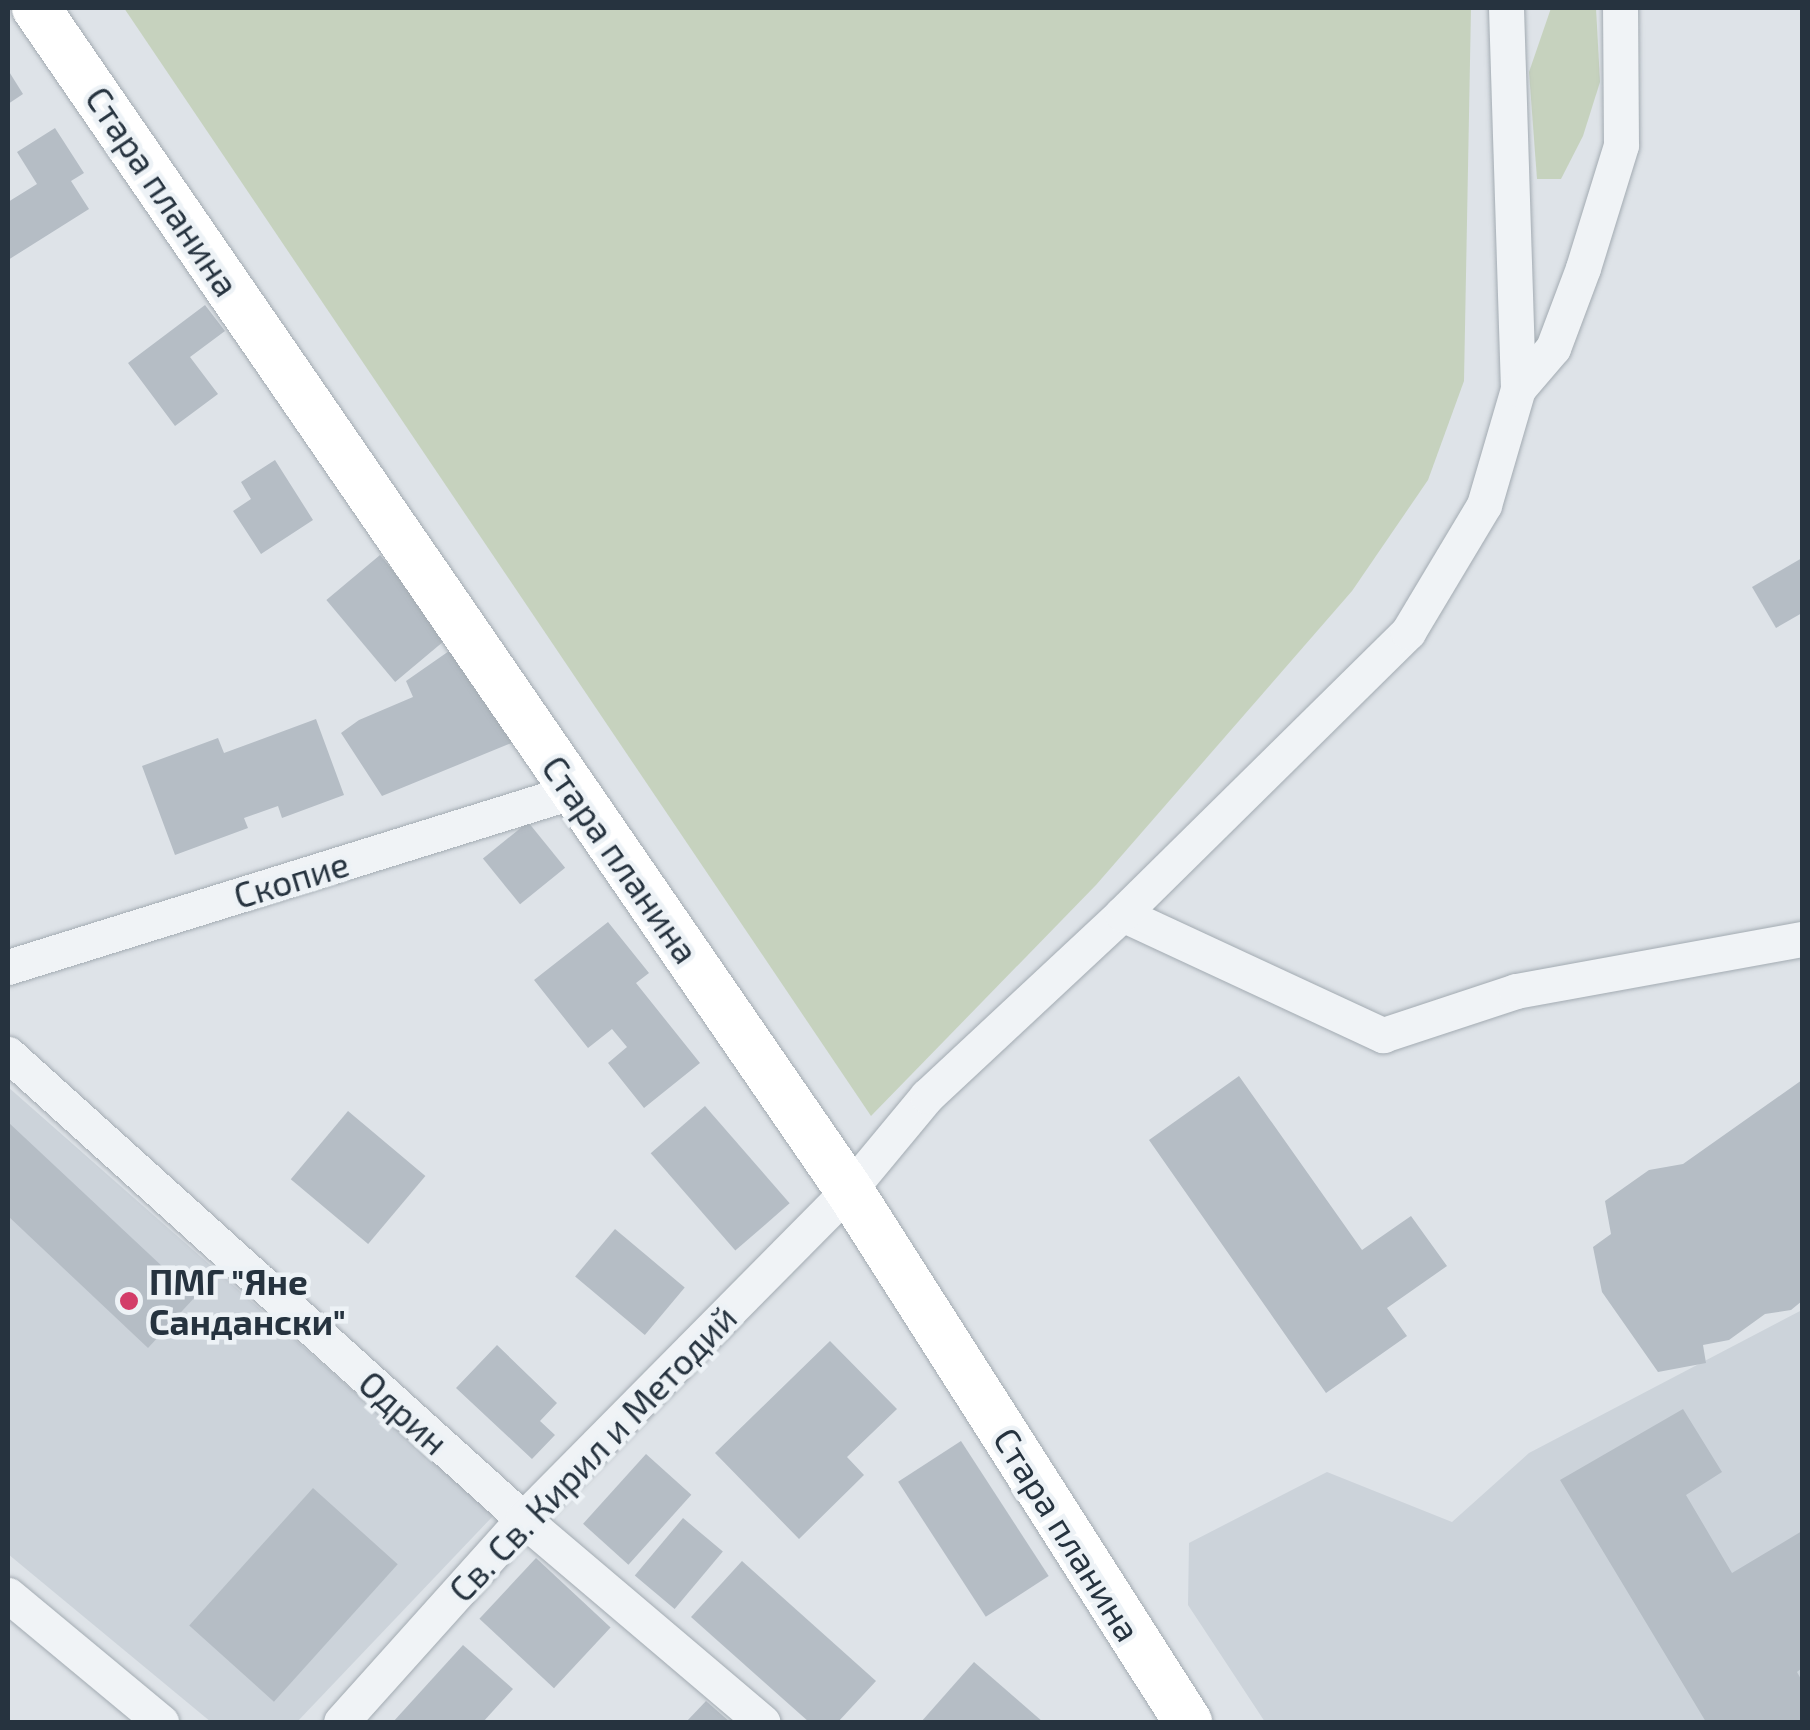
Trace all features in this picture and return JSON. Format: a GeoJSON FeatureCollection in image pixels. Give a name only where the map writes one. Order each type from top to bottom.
{"type":"FeatureCollection","features":[{"type":"Feature","properties":{"kind":"street","name":"Стара планина"},"geometry":{"type":"LineString","coordinates":[[36,8],[848,1190],[1188,1722]]}},
{"type":"Feature","properties":{"kind":"street"},"geometry":{"type":"LineString","coordinates":[[1506,8],[1518,390]]}},
{"type":"Feature","properties":{"kind":"street"},"geometry":{"type":"LineString","coordinates":[[1518,390],[1552,348],[1584,268],[1621,145],[1620,8]]}},
{"type":"Feature","properties":{"kind":"street","name":"Св. Св. Кирил и Методий"},"geometry":{"type":"LineString","coordinates":[[341,1722],[523,1519],[848,1190],[927,1096],[1122,914],[1408,632],[1484,505],[1518,390]]}},
{"type":"Feature","properties":{"kind":"street","name":"Скопие"},"geometry":{"type":"LineString","coordinates":[[8,966],[574,791]]}},
{"type":"Feature","properties":{"kind":"street"},"geometry":{"type":"LineString","coordinates":[[1122,914],[1383,1035],[1516,991],[1802,939]]}},
{"type":"Feature","properties":{"kind":"street","name":"Одрин"},"geometry":{"type":"LineString","coordinates":[[8,1054],[523,1519],[762,1722]]}},
{"type":"Feature","properties":{"kind":"street"},"geometry":{"type":"LineString","coordinates":[[8,1595],[161,1722]]}},
{"type":"Feature","properties":{"kind":"shaded area","name":"ПМГ \"Яне Сандански\""},"geometry":{"type":"Polygon","coordinates":[[[8,1087],[494,1515],[297,1722],[211,1722],[8,1554],[8,1087]]]}},
{"type":"Feature","properties":{"kind":"shaded area"},"geometry":{"type":"Polygon","coordinates":[[[1802,1310],[1802,1722],[1265,1722],[1188,1605],[1189,1543],[1327,1472],[1452,1522],[1529,1453],[1802,1310]]]}},
{"type":"Feature","properties":{"kind":"green space"},"geometry":{"type":"Polygon","coordinates":[[[124,8],[1471,8],[1464,381],[1428,480],[1352,591],[1096,885],[871,1116],[124,8]]]}},
{"type":"Feature","properties":{"kind":"green space"},"geometry":{"type":"Polygon","coordinates":[[[1551,8],[1596,8],[1600,82],[1583,136],[1561,179],[1537,179],[1529,72],[1551,8]]]}},
{"type":"Feature","properties":{"kind":"building"},"geometry":{"type":"Polygon","coordinates":[[[8,70],[23,94],[8,104],[8,70]]]}},
{"type":"Feature","properties":{"kind":"building"},"geometry":{"type":"Polygon","coordinates":[[[55,128],[84,173],[71,181],[89,209],[8,260],[8,202],[37,184],[17,152],[55,128]]]}},
{"type":"Feature","properties":{"kind":"building"},"geometry":{"type":"Polygon","coordinates":[[[205,305],[225,331],[190,357],[218,394],[175,426],[128,363],[205,305]]]}},
{"type":"Feature","properties":{"kind":"building"},"geometry":{"type":"Polygon","coordinates":[[[275,460],[313,520],[261,554],[233,511],[251,499],[241,482],[275,460]]]}},
{"type":"Feature","properties":{"kind":"building"},"geometry":{"type":"Polygon","coordinates":[[[380,555],[449,637],[395,682],[326,600],[380,555]]]}},
{"type":"Feature","properties":{"kind":"building"},"geometry":{"type":"Polygon","coordinates":[[[1802,558],[1802,613],[1776,628],[1752,587],[1802,558]]]}},
{"type":"Feature","properties":{"kind":"building"},"geometry":{"type":"Polygon","coordinates":[[[462,642],[526,737],[382,796],[341,733],[359,720],[413,697],[406,681],[462,642]]]}},
{"type":"Feature","properties":{"kind":"building"},"geometry":{"type":"Polygon","coordinates":[[[316,719],[344,795],[282,818],[278,806],[244,818],[248,828],[175,855],[142,766],[218,738],[224,753],[316,719]]]}},
{"type":"Feature","properties":{"kind":"building"},"geometry":{"type":"Polygon","coordinates":[[[528,822],[565,868],[520,904],[483,859],[528,822]]]}},
{"type":"Feature","properties":{"kind":"building"},"geometry":{"type":"Polygon","coordinates":[[[608,922],[649,973],[636,983],[700,1063],[644,1108],[608,1063],[627,1047],[612,1029],[588,1048],[534,980],[608,922]]]}},
{"type":"Feature","properties":{"kind":"building"},"geometry":{"type":"Polygon","coordinates":[[[1239,1076],[1362,1250],[1411,1216],[1447,1266],[1387,1308],[1407,1336],[1326,1393],[1149,1140],[1239,1076]]]}},
{"type":"Feature","properties":{"kind":"building"},"geometry":{"type":"Polygon","coordinates":[[[1802,1080],[1802,1301],[1791,1310],[1765,1314],[1729,1340],[1703,1345],[1706,1363],[1658,1372],[1602,1292],[1593,1247],[1611,1234],[1605,1201],[1649,1170],[1683,1164],[1802,1080]]]}},
{"type":"Feature","properties":{"kind":"building"},"geometry":{"type":"Polygon","coordinates":[[[705,1106],[790,1203],[735,1251],[651,1153],[705,1106]]]}},
{"type":"Feature","properties":{"kind":"building"},"geometry":{"type":"Polygon","coordinates":[[[348,1111],[425,1176],[368,1244],[291,1179],[348,1111]]]}},
{"type":"Feature","properties":{"kind":"building"},"geometry":{"type":"Polygon","coordinates":[[[8,1122],[195,1297],[148,1348],[8,1216],[8,1122]]]}},
{"type":"Feature","properties":{"kind":"building"},"geometry":{"type":"Polygon","coordinates":[[[615,1229],[685,1287],[645,1335],[575,1276],[615,1229]]]}},
{"type":"Feature","properties":{"kind":"building"},"geometry":{"type":"Polygon","coordinates":[[[830,1341],[897,1409],[847,1457],[864,1475],[799,1539],[715,1453],[830,1341]]]}},
{"type":"Feature","properties":{"kind":"building"},"geometry":{"type":"Polygon","coordinates":[[[497,1345],[557,1403],[540,1421],[555,1435],[532,1459],[456,1388],[497,1345]]]}},
{"type":"Feature","properties":{"kind":"building"},"geometry":{"type":"Polygon","coordinates":[[[1683,1409],[1722,1472],[1686,1495],[1732,1573],[1802,1531],[1802,1668],[1797,1672],[1802,1681],[1802,1722],[1706,1722],[1560,1480],[1683,1409]]]}},
{"type":"Feature","properties":{"kind":"building"},"geometry":{"type":"Polygon","coordinates":[[[961,1441],[1049,1576],[986,1617],[898,1482],[961,1441]]]}},
{"type":"Feature","properties":{"kind":"building"},"geometry":{"type":"Polygon","coordinates":[[[646,1454],[691,1495],[628,1565],[583,1524],[646,1454]]]}},
{"type":"Feature","properties":{"kind":"building"},"geometry":{"type":"Polygon","coordinates":[[[313,1488],[398,1564],[274,1702],[189,1625],[313,1488]]]}},
{"type":"Feature","properties":{"kind":"building"},"geometry":{"type":"Polygon","coordinates":[[[683,1518],[723,1551],[675,1609],[635,1575],[683,1518]]]}},
{"type":"Feature","properties":{"kind":"building"},"geometry":{"type":"Polygon","coordinates":[[[536,1558],[611,1628],[554,1688],[479,1619],[536,1558]]]}},
{"type":"Feature","properties":{"kind":"building"},"geometry":{"type":"Polygon","coordinates":[[[742,1561],[876,1681],[838,1722],[809,1722],[691,1617],[742,1561]]]}},
{"type":"Feature","properties":{"kind":"building"},"geometry":{"type":"Polygon","coordinates":[[[463,1645],[513,1689],[483,1722],[393,1722],[463,1645]]]}},
{"type":"Feature","properties":{"kind":"building"},"geometry":{"type":"Polygon","coordinates":[[[974,1662],[1043,1722],[921,1722],[974,1662]]]}},
{"type":"Feature","properties":{"kind":"building"},"geometry":{"type":"Polygon","coordinates":[[[706,1701],[730,1722],[686,1722],[706,1701]]]}},
{"type":"Feature","properties":{"kind":"place","name":"ПМГ \"Яне Сандански\""},"geometry":{"type":"Point","coordinates":[129,1301]}}]}
